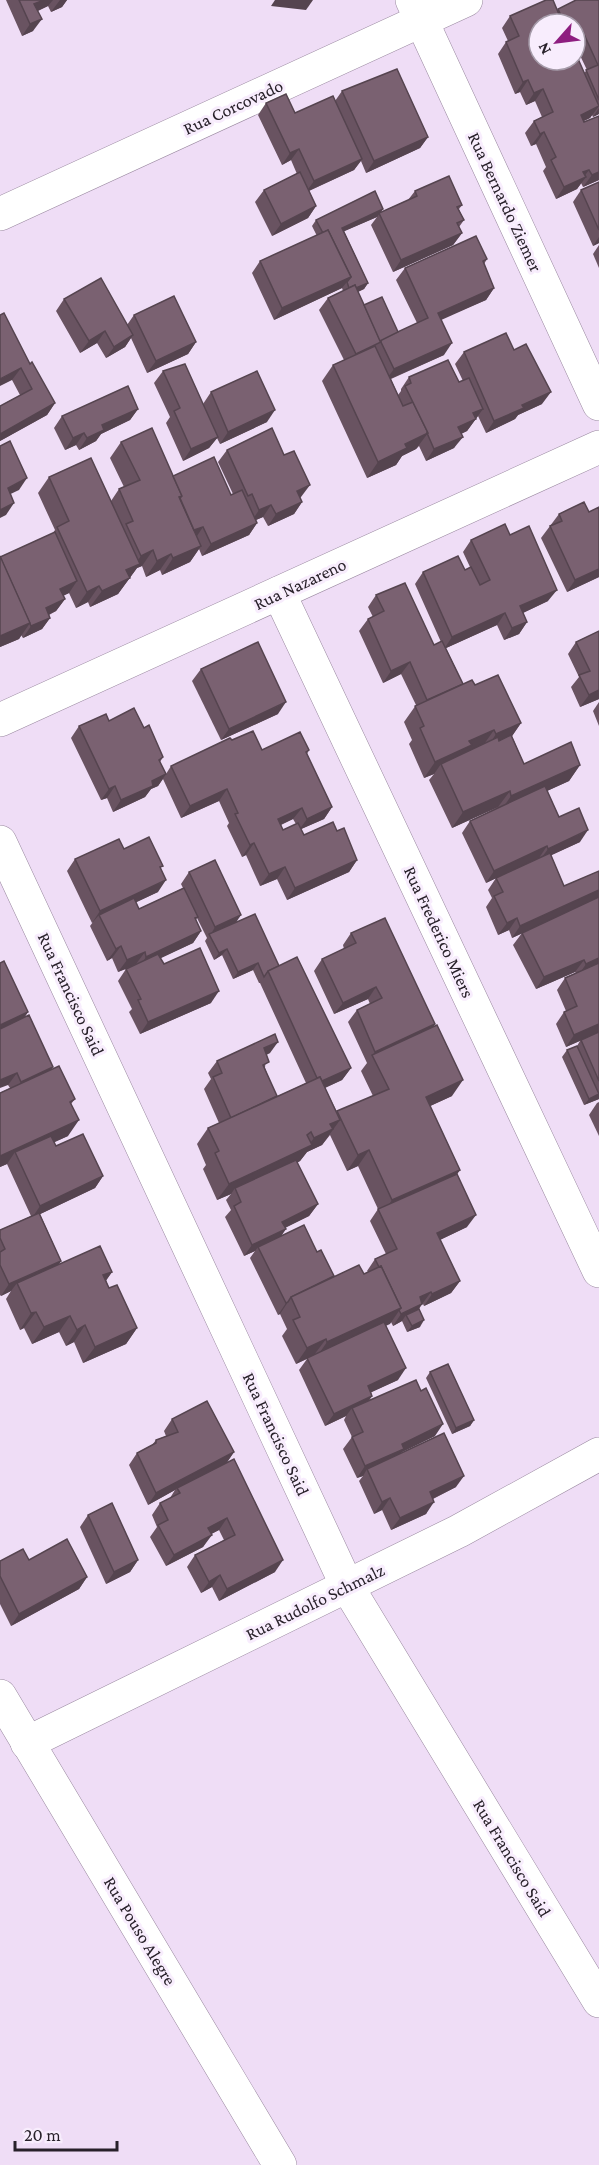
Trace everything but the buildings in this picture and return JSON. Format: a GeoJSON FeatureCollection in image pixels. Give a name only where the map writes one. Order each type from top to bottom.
{"type":"FeatureCollection","features":[{"type":"Feature","properties":{"kind":"street","name":"Rua Corcovado"},"geometry":{"type":"LineString","coordinates":[[0,214],[417,10],[466,0]]}},
{"type":"Feature","properties":{"kind":"street","name":"Rua Bernardo Ziemer"},"geometry":{"type":"LineString","coordinates":[[417,10],[599,404]]}},
{"type":"Feature","properties":{"kind":"street","name":"Rua Nazareno"},"geometry":{"type":"LineString","coordinates":[[0,720],[599,447]]}},
{"type":"Feature","properties":{"kind":"street","name":"Rua Frederico Miers"},"geometry":{"type":"LineString","coordinates":[[279,593],[599,1271]]}},
{"type":"Feature","properties":{"kind":"street","name":"Rua Francisco Said"},"geometry":{"type":"LineString","coordinates":[[0,842],[347,1586],[599,2001]]}},
{"type":"Feature","properties":{"kind":"street","name":"Rua Rudolfo Schmalz"},"geometry":{"type":"LineString","coordinates":[[27,1743],[459,1531],[599,1454]]}},
{"type":"Feature","properties":{"kind":"street","name":"Rua Pouso Alegre"},"geometry":{"type":"LineString","coordinates":[[0,1696],[280,2165]]}}]}
